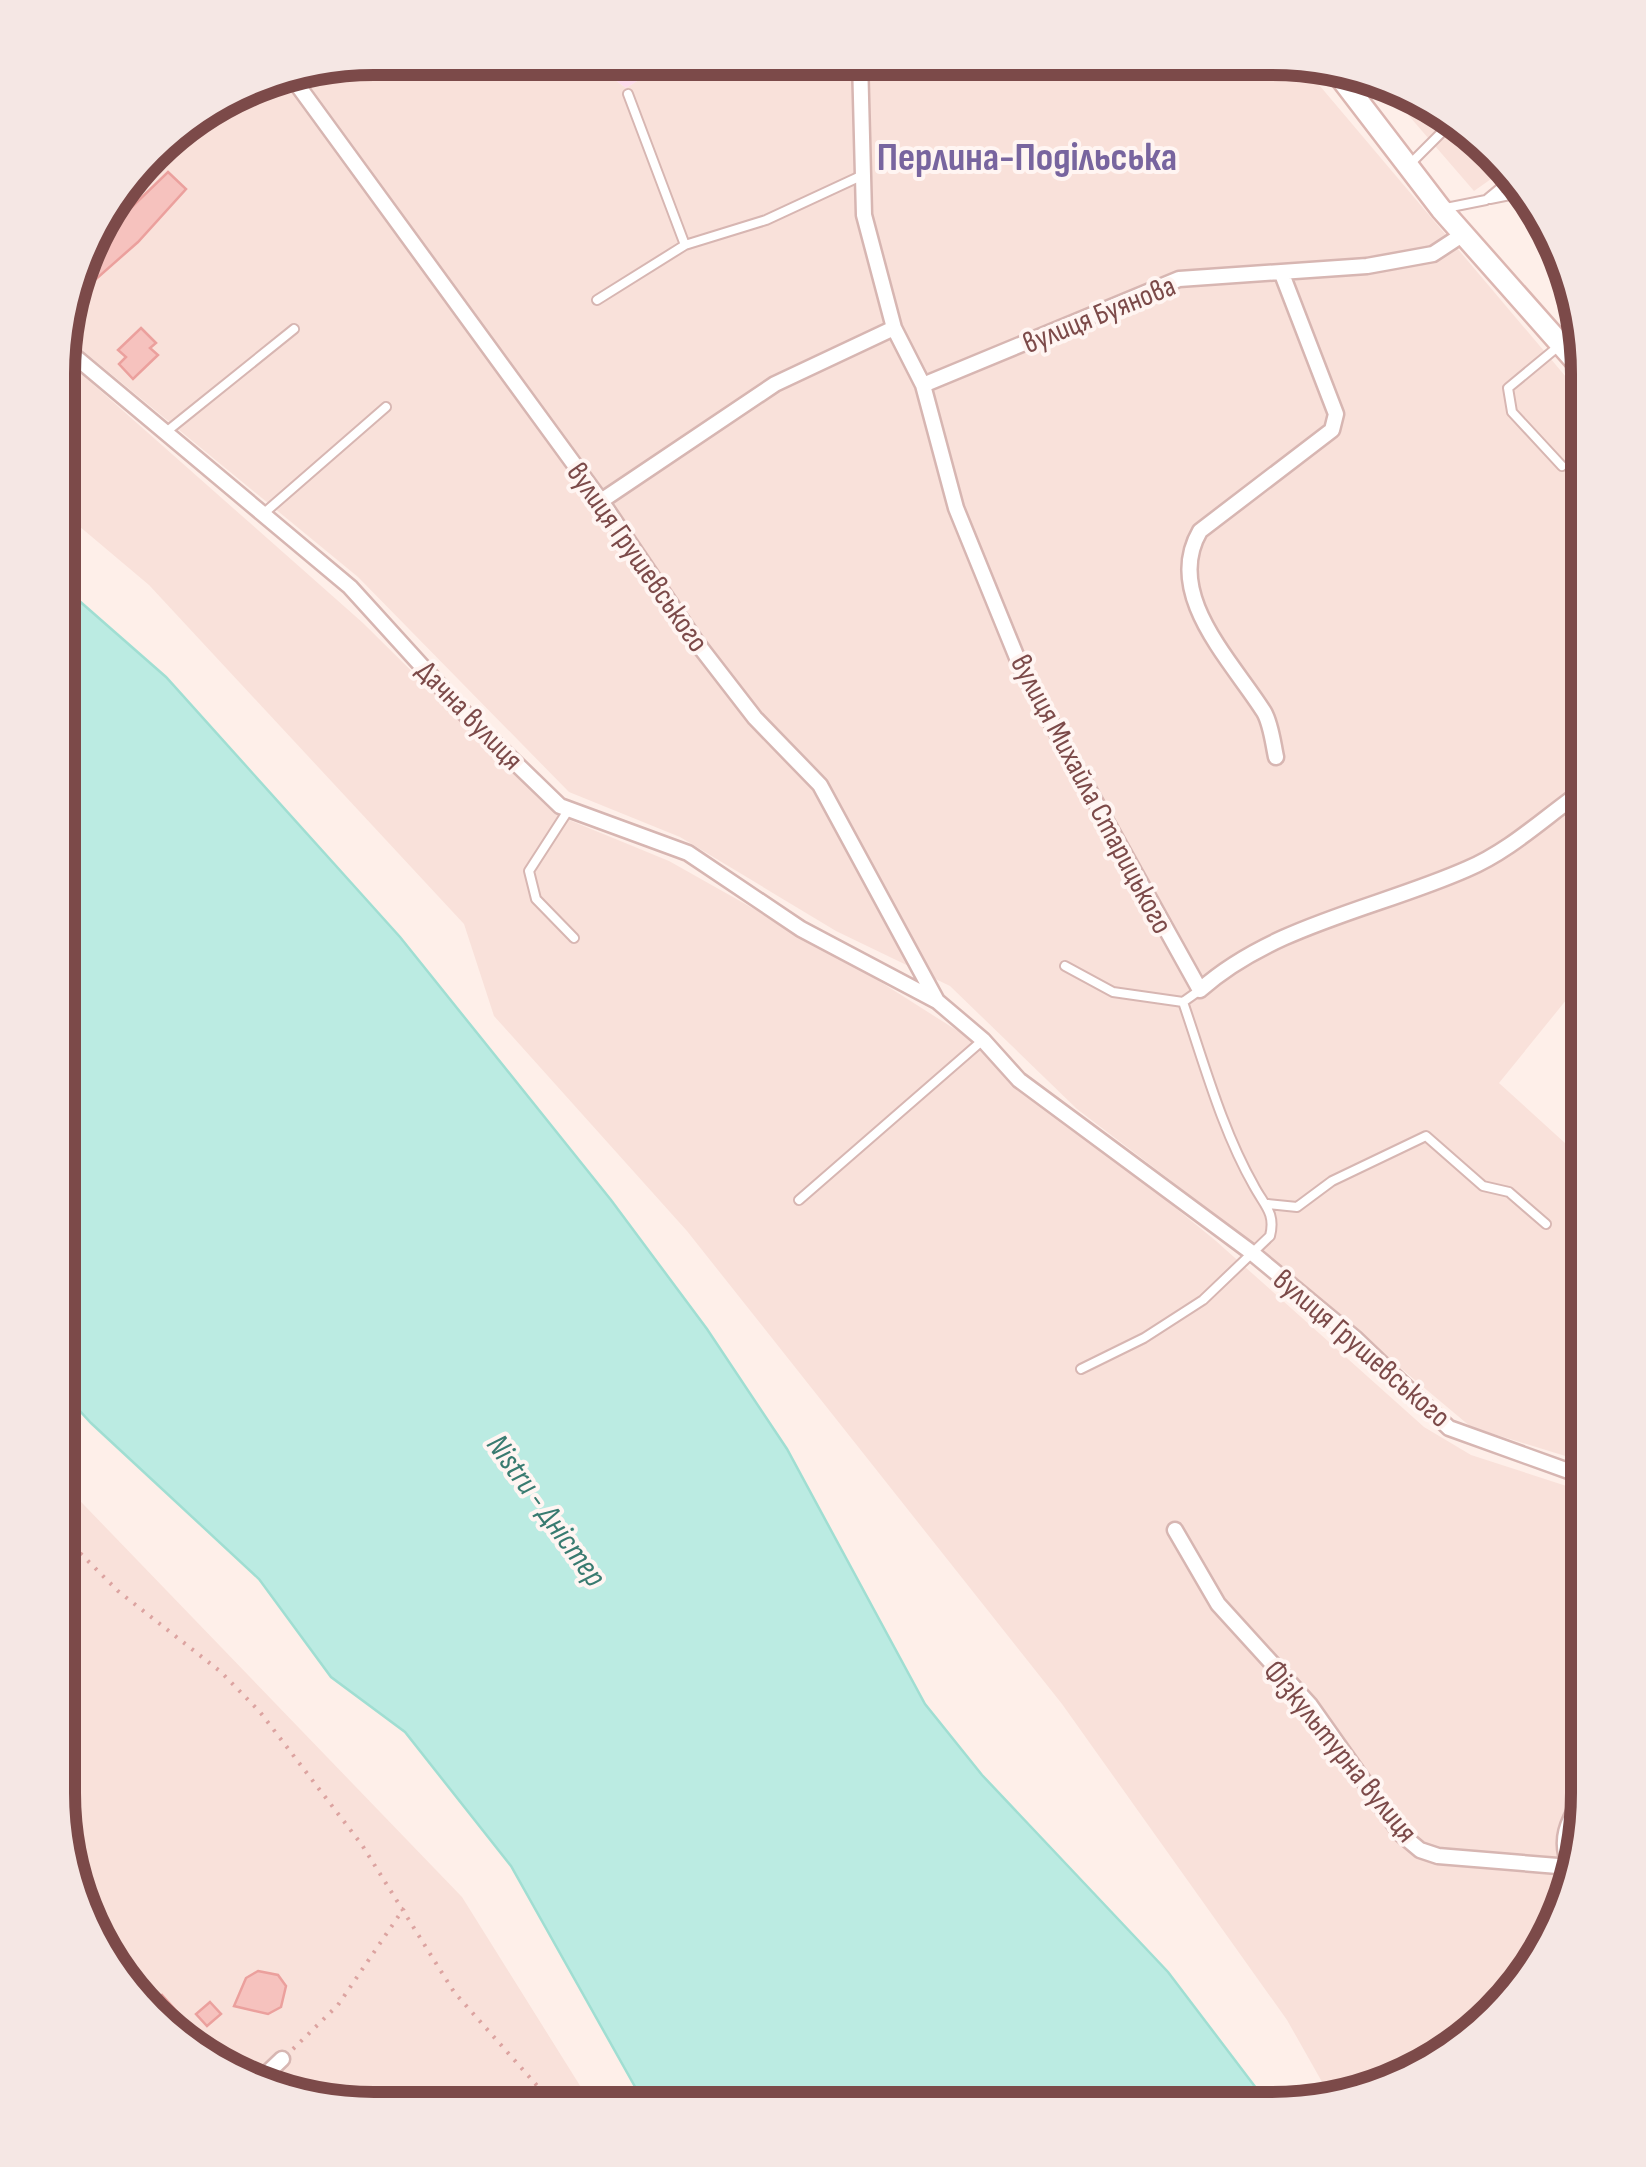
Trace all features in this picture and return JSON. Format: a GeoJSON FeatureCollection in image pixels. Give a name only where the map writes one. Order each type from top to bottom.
{"type":"FeatureCollection","features":[{"type":"Feature","properties":{"kind":"main road"},"geometry":{"type":"LineString","coordinates":[[1346,85],[1441,209],[1569,346]]}},
{"type":"Feature","properties":{"kind":"street","name":"вулиця Михайла Старицького"},"geometry":{"type":"LineString","coordinates":[[860,75],[864,215],[894,328],[922,385],[956,508],[1022,670],[1200,990]]}},
{"type":"Feature","properties":{"kind":"street","name":"вулиця Грушевського"},"geometry":{"type":"LineString","coordinates":[[297,85],[601,500],[708,658],[755,718],[820,785],[937,1001],[983,1040],[1019,1080],[1251,1252],[1356,1338],[1449,1428],[1570,1472]]}},
{"type":"Feature","properties":{"kind":"street","name":"вулиця Буянова"},"geometry":{"type":"LineString","coordinates":[[922,385],[1178,280],[1368,266],[1433,254],[1464,232]]}},
{"type":"Feature","properties":{"kind":"street"},"geometry":{"type":"LineString","coordinates":[[1276,757],[1266,716],[1219,652],[1207,626],[1189,577],[1188,552],[1200,531],[1332,430],[1336,414],[1282,274]]}},
{"type":"Feature","properties":{"kind":"street"},"geometry":{"type":"LineString","coordinates":[[601,500],[776,384],[894,328]]}},
{"type":"Feature","properties":{"kind":"street","name":"Дачна вулиця"},"geometry":{"type":"LineString","coordinates":[[76,358],[350,587],[469,718],[560,806],[688,853],[801,930],[937,1001]]}},
{"type":"Feature","properties":{"kind":"street"},"geometry":{"type":"LineString","coordinates":[[1200,990],[1222,970],[1286,938],[1497,854],[1571,800]]}},
{"type":"Feature","properties":{"kind":"street","name":"Фізкультурна вулиця"},"geometry":{"type":"LineString","coordinates":[[1175,1530],[1218,1604],[1310,1705],[1401,1834],[1420,1850],[1438,1856],[1561,1866]]}},
{"type":"Feature","properties":{"kind":"street","name":"Фізкультурна вулиця"},"geometry":{"type":"LineString","coordinates":[[1564,1854],[1561,1847],[1569,1823]]}},
{"type":"Feature","properties":{"kind":"street"},"geometry":{"type":"LineString","coordinates":[[269,2072],[282,2059]]}},
{"type":"Feature","properties":{"kind":"lane"},"geometry":{"type":"LineString","coordinates":[[628,94],[685,244]]}},
{"type":"Feature","properties":{"kind":"lane"},"geometry":{"type":"LineString","coordinates":[[1408,166],[1445,130]]}},
{"type":"Feature","properties":{"kind":"lane"},"geometry":{"type":"LineString","coordinates":[[598,300],[685,244],[766,220],[863,174]]}},
{"type":"Feature","properties":{"kind":"lane"},"geometry":{"type":"LineString","coordinates":[[1486,200],[1504,185]]}},
{"type":"Feature","properties":{"kind":"lane"},"geometry":{"type":"LineString","coordinates":[[1441,209],[1511,196]]}},
{"type":"Feature","properties":{"kind":"lane"},"geometry":{"type":"LineString","coordinates":[[165,433],[294,328]]}},
{"type":"Feature","properties":{"kind":"lane"},"geometry":{"type":"LineString","coordinates":[[1562,466],[1512,412],[1508,388],[1569,349]]}},
{"type":"Feature","properties":{"kind":"lane"},"geometry":{"type":"LineString","coordinates":[[263,514],[386,407]]}},
{"type":"Feature","properties":{"kind":"lane"},"geometry":{"type":"LineString","coordinates":[[569,809],[529,871],[536,898],[574,938]]}},
{"type":"Feature","properties":{"kind":"lane"},"geometry":{"type":"LineString","coordinates":[[1065,966],[1113,992],[1183,1002],[1200,990]]}},
{"type":"Feature","properties":{"kind":"lane"},"geometry":{"type":"LineString","coordinates":[[1183,1002],[1212,1088],[1254,1188],[1268,1204],[1297,1207],[1332,1181],[1426,1136],[1483,1186],[1508,1192],[1546,1224]]}},
{"type":"Feature","properties":{"kind":"lane"},"geometry":{"type":"LineString","coordinates":[[799,1200],[983,1040]]}},
{"type":"Feature","properties":{"kind":"lane","name":"вулиця Грушевського"},"geometry":{"type":"LineString","coordinates":[[1251,1252],[1270,1236],[1273,1223],[1268,1204]]}},
{"type":"Feature","properties":{"kind":"lane"},"geometry":{"type":"LineString","coordinates":[[1081,1369],[1144,1338],[1203,1300],[1251,1252]]}},
{"type":"Feature","properties":{"kind":"path"},"geometry":{"type":"LineString","coordinates":[[75,1548],[118,1591],[221,1672],[260,1712],[404,1907],[454,1992],[542,2092]]}},
{"type":"Feature","properties":{"kind":"path"},"geometry":{"type":"LineString","coordinates":[[282,2059],[338,2005],[404,1907]]}},
{"type":"Feature","properties":{"kind":"shaded area"},"geometry":{"type":"Polygon","coordinates":[[[374,75],[608,75],[626,88],[647,75],[1272,75],[1314,78],[1571,383],[1571,995],[1499,1083],[1570,1148],[1570,1458],[1471,1427],[1237,1231],[1077,1109],[950,986],[836,931],[680,837],[569,792],[358,577],[77,346],[91,278],[125,208],[177,149],[225,115],[297,85],[374,75]]]}},
{"type":"Feature","properties":{"kind":"shaded area"},"geometry":{"type":"Polygon","coordinates":[[[608,75],[647,75],[626,88],[608,75]]]}},
{"type":"Feature","properties":{"kind":"shaded area"},"geometry":{"type":"Polygon","coordinates":[[[1398,104],[1438,125],[1496,176],[1474,191],[1398,104]]]}},
{"type":"Feature","properties":{"kind":"shaded area"},"geometry":{"type":"Polygon","coordinates":[[[75,369],[363,623],[557,815],[669,861],[857,967],[961,1033],[1216,1241],[1424,1427],[1471,1455],[1570,1487],[1570,1812],[1565,1851],[1555,1889],[1521,1959],[1469,2018],[1404,2061],[1368,2076],[1325,2086],[1287,2020],[1062,1704],[687,1231],[494,1016],[464,924],[149,585],[75,523],[75,369]]]}},
{"type":"Feature","properties":{"kind":"shaded area"},"geometry":{"type":"Polygon","coordinates":[[[75,1496],[462,1897],[584,2092],[374,2092],[297,2082],[225,2052],[163,2004],[115,1942],[91,1889],[81,1851],[75,1793],[75,1496]]]}},
{"type":"Feature","properties":{"kind":"water","name":"Nistru - Дністер"},"geometry":{"type":"Polygon","coordinates":[[[75,597],[166,677],[400,937],[611,1200],[707,1329],[787,1449],[925,1704],[982,1775],[1168,1972],[1259,2092],[638,2092],[511,1866],[405,1732],[331,1677],[259,1579],[75,1406],[75,597]]]}},
{"type":"Feature","properties":{"kind":"building"},"geometry":{"type":"Polygon","coordinates":[[[168,172],[186,189],[138,242],[89,286],[117,221],[168,172]]]}},
{"type":"Feature","properties":{"kind":"building"},"geometry":{"type":"Polygon","coordinates":[[[141,328],[156,343],[150,348],[158,355],[133,379],[119,364],[126,357],[118,350],[141,328]]]}},
{"type":"Feature","properties":{"kind":"building"},"geometry":{"type":"Polygon","coordinates":[[[258,1971],[278,1975],[286,1986],[281,2007],[268,2014],[234,2006],[246,1978],[258,1971]]]}},
{"type":"Feature","properties":{"kind":"building"},"geometry":{"type":"Polygon","coordinates":[[[162,1995],[196,2033],[163,2004],[158,1999],[162,1995]]]}},
{"type":"Feature","properties":{"kind":"building"},"geometry":{"type":"Polygon","coordinates":[[[210,2002],[221,2014],[207,2026],[196,2014],[210,2002]]]}},
{"type":"Feature","properties":{"kind":"district","name":"Перлина-Подільська"},"geometry":{"type":"Point","coordinates":[1027,156]}}]}
